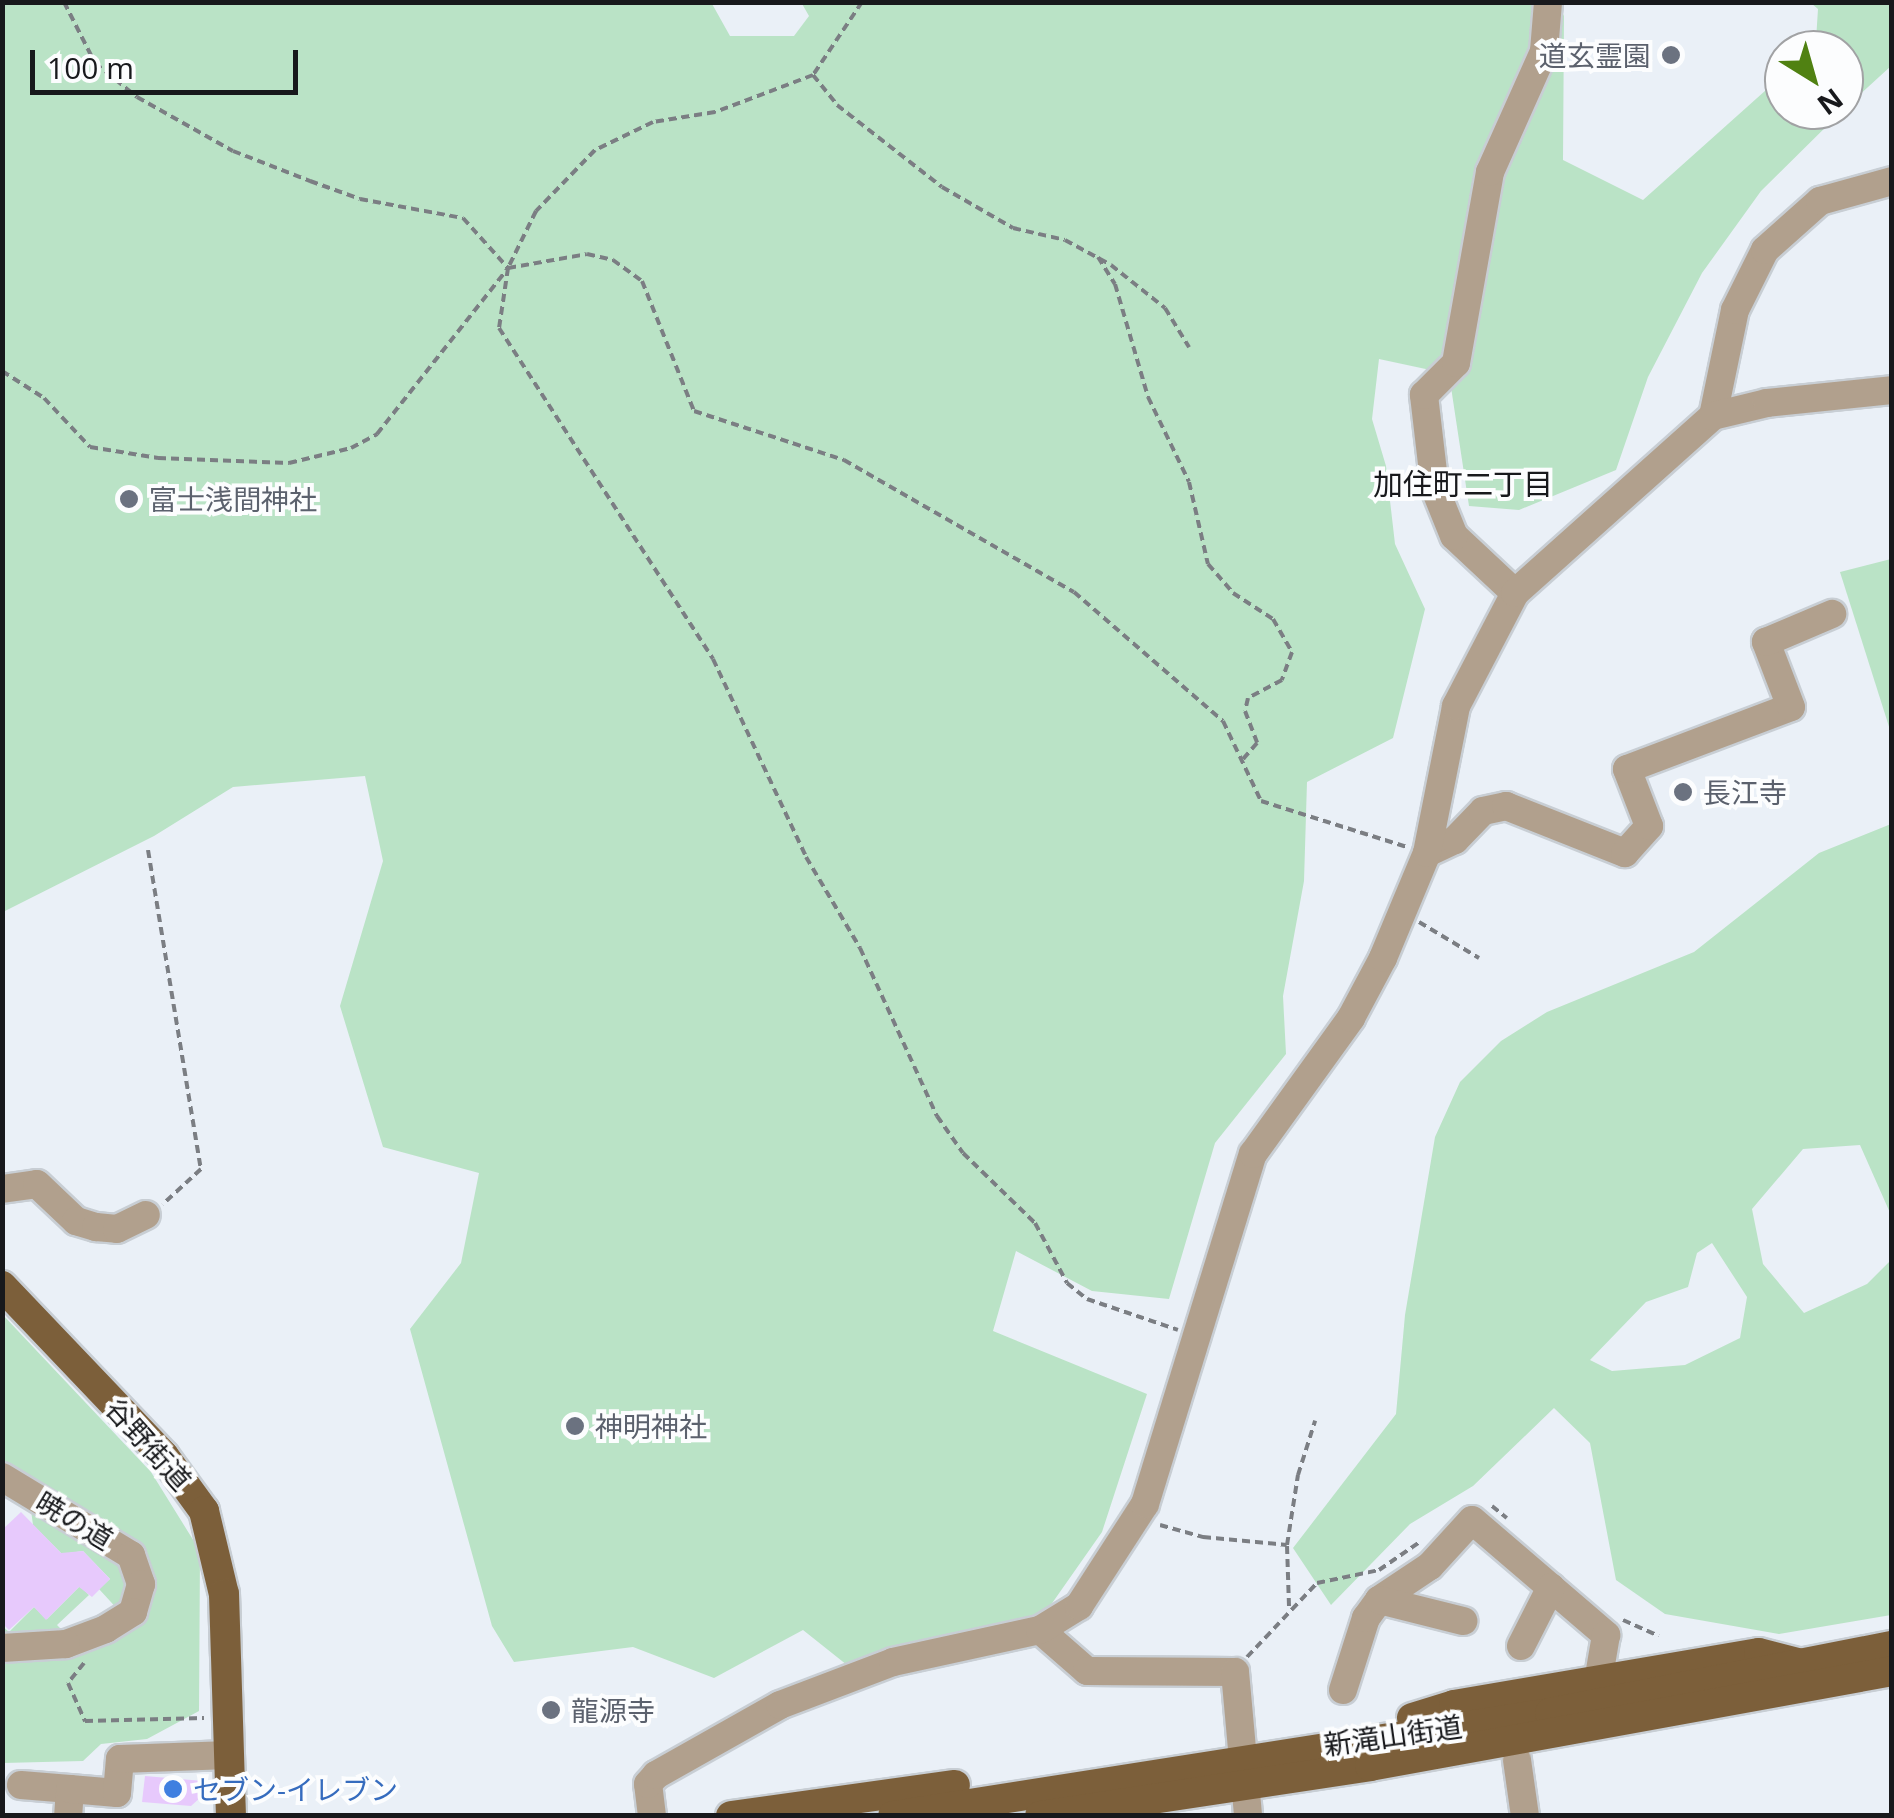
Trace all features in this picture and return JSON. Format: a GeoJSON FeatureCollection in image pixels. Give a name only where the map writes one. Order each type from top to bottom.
{"type":"FeatureCollection","features":[{"type":"Feature","properties":{"kind":"main road","name":"谷野街道"},"geometry":{"type":"LineString","coordinates":[[2,1286],[164,1456],[204,1511],[224,1594],[231,1816]]}},
{"type":"Feature","properties":{"kind":"main road","name":"新滝山街道"},"geometry":{"type":"LineString","coordinates":[[893,1816],[1105,1779],[1243,1787],[1338,1742],[1568,1710],[1892,1646]]}},
{"type":"Feature","properties":{"kind":"main road"},"geometry":{"type":"LineString","coordinates":[[1338,1742],[1454,1705],[1759,1653],[1802,1664]]}},
{"type":"Feature","properties":{"kind":"main road","name":"新滝山街道"},"geometry":{"type":"LineString","coordinates":[[1040,1816],[1370,1766],[1892,1671]]}},
{"type":"Feature","properties":{"kind":"main road"},"geometry":{"type":"LineString","coordinates":[[1370,1766],[1416,1776],[1892,1691]]}},
{"type":"Feature","properties":{"kind":"main road"},"geometry":{"type":"LineString","coordinates":[[730,1816],[1066,1766],[1105,1779]]}},
{"type":"Feature","properties":{"kind":"main road"},"geometry":{"type":"LineString","coordinates":[[1114,1816],[1166,1799]]}},
{"type":"Feature","properties":{"kind":"street"},"geometry":{"type":"LineString","coordinates":[[1515,593],[1454,536],[1435,489],[1424,395],[1456,363],[1490,172],[1544,50],[1548,2]]}},
{"type":"Feature","properties":{"kind":"street"},"geometry":{"type":"LineString","coordinates":[[1713,416],[1734,310],[1765,250],[1820,201],[1892,182]]}},
{"type":"Feature","properties":{"kind":"street"},"geometry":{"type":"LineString","coordinates":[[652,1816],[648,1784],[656,1775],[780,1706],[893,1662],[1040,1630],[1079,1606],[1136,1518],[1180,1396],[1192,1334],[1253,1154],[1352,1018],[1402,912],[1427,853],[1456,706],[1472,665],[1515,593],[1713,416],[1767,402],[1892,390]]}},
{"type":"Feature","properties":{"kind":"street"},"geometry":{"type":"LineString","coordinates":[[1427,853],[1455,840],[1483,811],[1506,806],[1625,852],[1648,834],[1627,769],[1791,706],[1766,642],[1832,614]]}},
{"type":"Feature","properties":{"kind":"street"},"geometry":{"type":"LineString","coordinates":[[2,1189],[36,1184],[76,1222],[96,1227],[117,1229],[146,1215]]}},
{"type":"Feature","properties":{"kind":"street","name":"暁の道"},"geometry":{"type":"LineString","coordinates":[[2,1477],[131,1555],[141,1584],[133,1612],[106,1629],[66,1644],[2,1648]]}},
{"type":"Feature","properties":{"kind":"street"},"geometry":{"type":"LineString","coordinates":[[1343,1690],[1366,1618],[1379,1600],[1430,1566],[1472,1520],[1606,1635],[1598,1682]]}},
{"type":"Feature","properties":{"kind":"street"},"geometry":{"type":"LineString","coordinates":[[1522,1646],[1551,1587]]}},
{"type":"Feature","properties":{"kind":"street"},"geometry":{"type":"LineString","coordinates":[[1379,1600],[1463,1621]]}},
{"type":"Feature","properties":{"kind":"street"},"geometry":{"type":"LineString","coordinates":[[1040,1630],[1087,1671],[1235,1672],[1243,1787]]}},
{"type":"Feature","properties":{"kind":"street"},"geometry":{"type":"LineString","coordinates":[[21,1785],[83,1803],[117,1794],[120,1759],[229,1755]]}},
{"type":"Feature","properties":{"kind":"street"},"geometry":{"type":"LineString","coordinates":[[1517,1760],[1525,1816]]}},
{"type":"Feature","properties":{"kind":"path"},"geometry":{"type":"LineString","coordinates":[[64,2],[95,63],[137,97],[233,152],[310,181],[360,199],[462,218],[508,268]]}},
{"type":"Feature","properties":{"kind":"path"},"geometry":{"type":"LineString","coordinates":[[2,371],[44,398],[90,447],[237,464],[289,462],[351,448],[392,418],[410,385],[508,268],[536,211],[596,150],[653,122],[716,112],[814,75],[862,2]]}},
{"type":"Feature","properties":{"kind":"path"},"geometry":{"type":"LineString","coordinates":[[814,75],[837,105],[942,186],[1014,228],[1065,240],[1098,258],[1165,308],[1189,347]]}},
{"type":"Feature","properties":{"kind":"path"},"geometry":{"type":"LineString","coordinates":[[508,268],[586,254],[631,266],[694,411],[844,460],[1074,592],[1223,721],[1250,788],[1276,809],[1427,853]]}},
{"type":"Feature","properties":{"kind":"path"},"geometry":{"type":"LineString","coordinates":[[1098,258],[1115,284],[1148,397],[1189,482],[1208,564],[1233,592],[1273,619],[1292,652],[1282,680],[1248,698],[1245,711],[1258,743],[1240,762]]}},
{"type":"Feature","properties":{"kind":"path"},"geometry":{"type":"LineString","coordinates":[[508,268],[498,328],[513,359],[713,659],[806,856],[860,948],[937,1116],[963,1153],[1034,1223],[1067,1283],[1087,1299],[1192,1334]]}},
{"type":"Feature","properties":{"kind":"path"},"geometry":{"type":"LineString","coordinates":[[146,1215],[201,1169],[148,850]]}},
{"type":"Feature","properties":{"kind":"path"},"geometry":{"type":"LineString","coordinates":[[1402,912],[1480,958]]}},
{"type":"Feature","properties":{"kind":"path"},"geometry":{"type":"LineString","coordinates":[[1289,1606],[1286,1545],[1298,1475],[1315,1421]]}},
{"type":"Feature","properties":{"kind":"path"},"geometry":{"type":"LineString","coordinates":[[1136,1518],[1203,1537],[1286,1545]]}},
{"type":"Feature","properties":{"kind":"path"},"geometry":{"type":"LineString","coordinates":[[95,1655],[74,1672],[68,1692],[80,1702],[85,1721],[213,1718]]}},
{"type":"Feature","properties":{"kind":"green space"},"geometry":{"type":"Polygon","coordinates":[[[711,2],[730,36],[794,36],[809,16],[801,2],[1558,3],[1564,16],[1563,160],[1643,200],[1764,92],[1764,130],[1823,130],[1761,191],[1702,273],[1648,377],[1616,470],[1519,510],[1469,506],[1449,374],[1379,359],[1372,419],[1386,466],[1395,544],[1425,609],[1393,738],[1307,782],[1304,881],[1283,996],[1286,1054],[1215,1143],[1169,1299],[1092,1291],[1016,1251],[993,1331],[1147,1394],[1102,1532],[1041,1619],[847,1665],[803,1630],[714,1678],[633,1647],[514,1662],[492,1626],[410,1329],[461,1263],[479,1173],[383,1147],[340,1006],[383,861],[365,776],[233,787],[154,836],[3,912],[3,3],[711,2]]]}},
{"type":"Feature","properties":{"kind":"green space"},"geometry":{"type":"Polygon","coordinates":[[[1811,3],[1891,3],[1891,66],[1864,91],[1864,30],[1817,30],[1818,9],[1811,3]]]}},
{"type":"Feature","properties":{"kind":"green space"},"geometry":{"type":"Polygon","coordinates":[[[1892,559],[1891,733],[1840,572],[1892,559]]]}},
{"type":"Feature","properties":{"kind":"green space"},"geometry":{"type":"Polygon","coordinates":[[[1891,824],[1891,1215],[1860,1145],[1803,1149],[1752,1209],[1763,1264],[1804,1313],[1867,1284],[1891,1260],[1891,1615],[1779,1634],[1665,1614],[1616,1580],[1590,1443],[1554,1408],[1473,1486],[1410,1524],[1331,1605],[1293,1548],[1396,1414],[1405,1315],[1435,1137],[1460,1082],[1501,1041],[1547,1012],[1694,952],[1819,853],[1891,824]],[[1712,1243],[1697,1253],[1688,1287],[1646,1302],[1590,1360],[1612,1371],[1685,1365],[1740,1338],[1747,1297],[1712,1243]]]}},
{"type":"Feature","properties":{"kind":"green space"},"geometry":{"type":"Polygon","coordinates":[[[2,1314],[151,1472],[200,1551],[199,1711],[147,1739],[101,1744],[83,1761],[3,1763],[3,1661],[73,1657],[115,1638],[142,1621],[155,1584],[150,1563],[132,1539],[3,1461],[2,1314]]]}},
{"type":"Feature","properties":{"kind":"green space"},"geometry":{"type":"Polygon","coordinates":[[[30,1503],[119,1554],[131,1574],[121,1613],[99,1589],[110,1579],[83,1551],[62,1554],[33,1525],[30,1503]]]}},
{"type":"Feature","properties":{"kind":"green space"},"geometry":{"type":"Polygon","coordinates":[[[80,1586],[89,1595],[57,1625],[67,1635],[3,1638],[2,1626],[9,1632],[34,1607],[47,1619],[80,1586]]]}},
{"type":"Feature","properties":{"kind":"building"},"geometry":{"type":"Polygon","coordinates":[[[21,1512],[61,1553],[83,1551],[110,1579],[92,1597],[79,1587],[46,1620],[34,1607],[9,1630],[2,1623],[2,1530],[21,1512]]]}},
{"type":"Feature","properties":{"kind":"building","name":"セブン-イレブン"},"geometry":{"type":"Polygon","coordinates":[[[145,1776],[203,1781],[201,1797],[191,1806],[142,1802],[145,1776]]]}},
{"type":"Feature","properties":{"kind":"place","name":"道玄霊園"},"geometry":{"type":"Point","coordinates":[1671,55]}},
{"type":"Feature","properties":{"kind":"place","name":"富士浅間神社"},"geometry":{"type":"Point","coordinates":[129,499]}},
{"type":"Feature","properties":{"kind":"place","name":"長江寺"},"geometry":{"type":"Point","coordinates":[1683,792]}},
{"type":"Feature","properties":{"kind":"place","name":"神明神社"},"geometry":{"type":"Point","coordinates":[575,1426]}},
{"type":"Feature","properties":{"kind":"place","name":"龍源寺"},"geometry":{"type":"Point","coordinates":[551,1710]}},
{"type":"Feature","properties":{"kind":"place","name":"セブン-イレブン"},"geometry":{"type":"Point","coordinates":[173,1789]}},
{"type":"Feature","properties":{"kind":"district","name":"加住町二丁目"},"geometry":{"type":"Point","coordinates":[1463,484]}}]}
